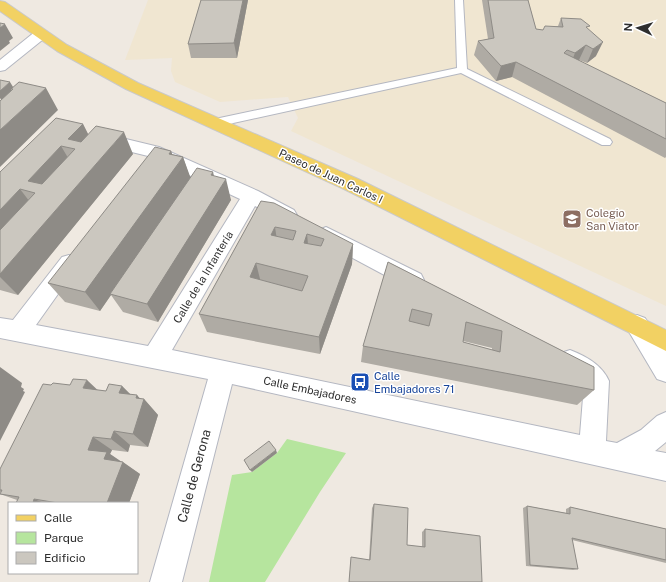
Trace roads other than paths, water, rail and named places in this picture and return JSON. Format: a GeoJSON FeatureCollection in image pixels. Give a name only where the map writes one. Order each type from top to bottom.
{"type":"FeatureCollection","features":[{"type":"Feature","properties":{"kind":"main road","name":"Paseo de Juan Carlos I"},"geometry":{"type":"LineString","coordinates":[[0,5],[62,48],[132,86],[351,184],[666,341]]}},
{"type":"Feature","properties":{"kind":"street"},"geometry":{"type":"LineString","coordinates":[[0,67],[41,34]]}},
{"type":"Feature","properties":{"kind":"street"},"geometry":{"type":"LineString","coordinates":[[84,135],[153,151],[251,196],[428,287]]}},
{"type":"Feature","properties":{"kind":"street"},"geometry":{"type":"LineString","coordinates":[[138,170],[153,151]]}},
{"type":"Feature","properties":{"kind":"street","name":"Calle de la Infantería"},"geometry":{"type":"LineString","coordinates":[[154,358],[251,196]]}},
{"type":"Feature","properties":{"kind":"street"},"geometry":{"type":"LineString","coordinates":[[9,330],[82,246]]}},
{"type":"Feature","properties":{"kind":"street"},"geometry":{"type":"LineString","coordinates":[[638,326],[666,371]]}},
{"type":"Feature","properties":{"kind":"street","name":"Calle Embajadores"},"geometry":{"type":"LineString","coordinates":[[9,330],[224,371],[666,467]]}},
{"type":"Feature","properties":{"kind":"street"},"geometry":{"type":"LineString","coordinates":[[555,353],[583,368],[597,381],[592,450]]}},
{"type":"Feature","properties":{"kind":"street","name":"Calle de Gerona"},"geometry":{"type":"LineString","coordinates":[[166,582],[224,371]]}},
{"type":"Feature","properties":{"kind":"street"},"geometry":{"type":"LineString","coordinates":[[620,456],[650,439],[666,425]]}},
{"type":"Feature","properties":{"kind":"lane"},"geometry":{"type":"LineString","coordinates":[[459,0],[462,70]]}},
{"type":"Feature","properties":{"kind":"lane"},"geometry":{"type":"LineString","coordinates":[[215,123],[462,70],[606,142]]}},
{"type":"Feature","properties":{"kind":"place","name":"Colegio San Viator"},"geometry":{"type":"Point","coordinates":[572,219]}},
{"type":"Feature","properties":{"kind":"place","name":"Calle Embajadores 71"},"geometry":{"type":"Point","coordinates":[360,382]}}]}
